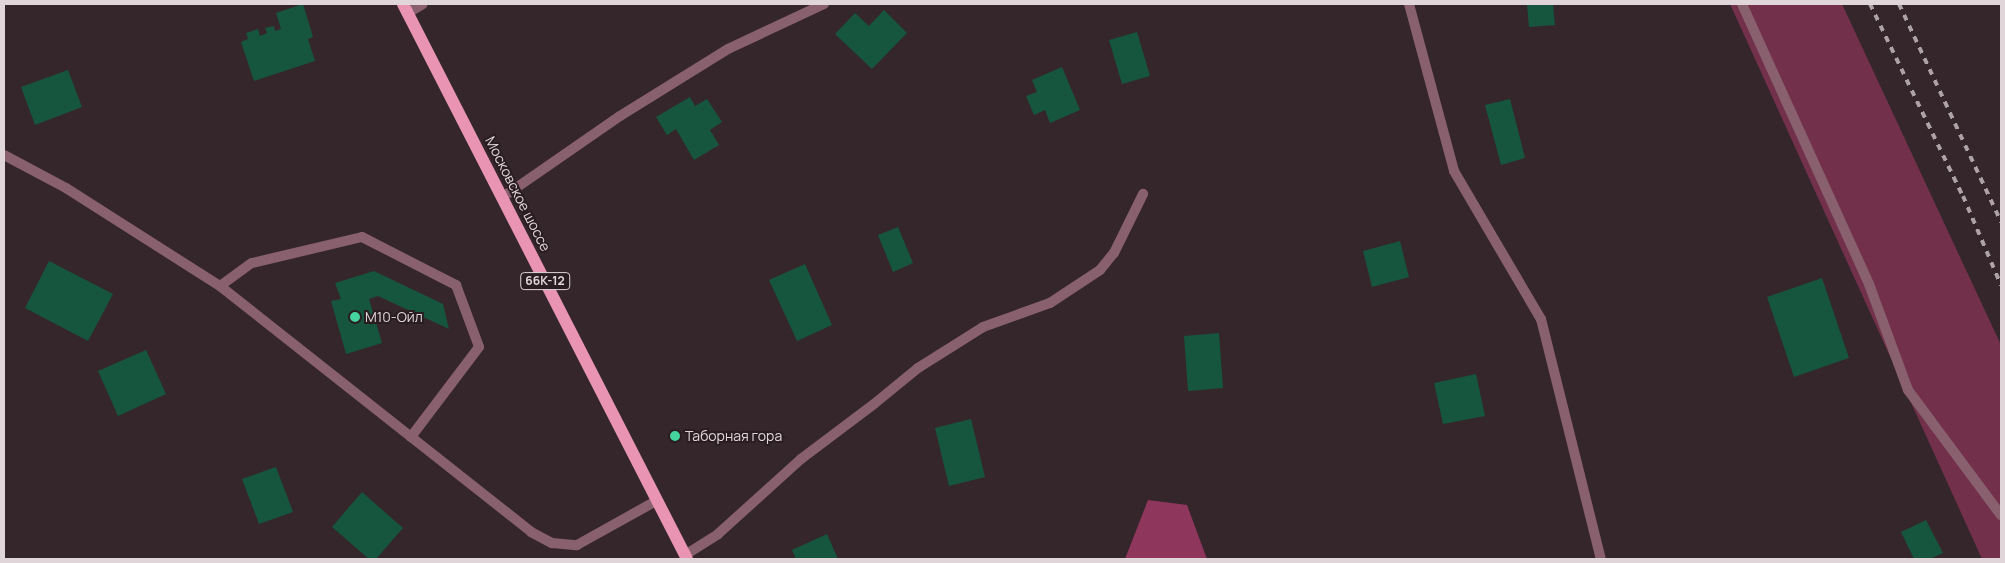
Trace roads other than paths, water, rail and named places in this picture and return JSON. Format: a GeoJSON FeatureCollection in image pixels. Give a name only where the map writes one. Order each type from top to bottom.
{"type":"FeatureCollection","features":[{"type":"Feature","properties":{"kind":"main road","name":"Московское шоссе"},"geometry":{"type":"LineString","coordinates":[[405,8],[686,557]]}},
{"type":"Feature","properties":{"kind":"street"},"geometry":{"type":"LineString","coordinates":[[405,8],[423,4]]}},
{"type":"Feature","properties":{"kind":"street"},"geometry":{"type":"LineString","coordinates":[[502,197],[620,116],[728,50],[824,4]]}},
{"type":"Feature","properties":{"kind":"street"},"geometry":{"type":"LineString","coordinates":[[1410,4],[1454,171],[1540,319],[1601,559]]}},
{"type":"Feature","properties":{"kind":"street"},"geometry":{"type":"LineString","coordinates":[[1742,4],[1868,284],[1908,390],[2001,515]]}},
{"type":"Feature","properties":{"kind":"street"},"geometry":{"type":"LineString","coordinates":[[4,156],[66,188],[220,286],[531,532],[552,543],[577,545],[656,501]]}},
{"type":"Feature","properties":{"kind":"street"},"geometry":{"type":"LineString","coordinates":[[686,557],[718,534],[802,458],[918,368],[983,326],[1050,303],[1100,270],[1114,254],[1143,194]]}},
{"type":"Feature","properties":{"kind":"street"},"geometry":{"type":"LineString","coordinates":[[220,286],[252,263],[362,237],[456,285],[479,347],[411,437]]}},
{"type":"Feature","properties":{"kind":"railway"},"geometry":{"type":"LineString","coordinates":[[1870,4],[1963,196],[2001,285]]}},
{"type":"Feature","properties":{"kind":"railway"},"geometry":{"type":"LineString","coordinates":[[1899,4],[2001,222]]}},
{"type":"Feature","properties":{"kind":"place","name":"М10-Ойл"},"geometry":{"type":"Point","coordinates":[355,317]}},
{"type":"Feature","properties":{"kind":"place","name":"Таборная гора"},"geometry":{"type":"Point","coordinates":[675,436]}}]}
